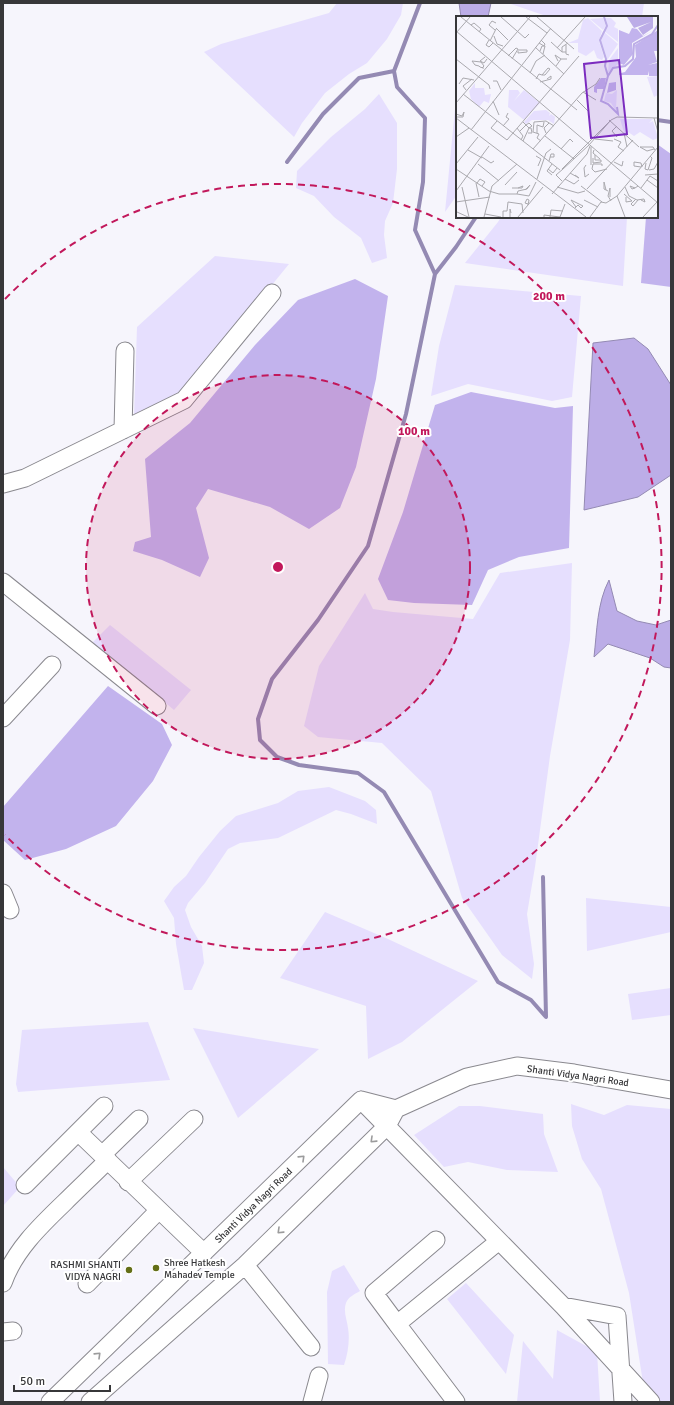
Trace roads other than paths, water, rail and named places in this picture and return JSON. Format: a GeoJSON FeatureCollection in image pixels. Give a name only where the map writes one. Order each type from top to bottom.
{"type":"FeatureCollection","features":[{"type":"Feature","properties":{"kind":"street"},"geometry":{"type":"LineString","coordinates":[[3,484],[25,478],[184,400],[272,293]]}},
{"type":"Feature","properties":{"kind":"street"},"geometry":{"type":"LineString","coordinates":[[123,430],[125,350]]}},
{"type":"Feature","properties":{"kind":"street"},"geometry":{"type":"LineString","coordinates":[[3,582],[157,706]]}},
{"type":"Feature","properties":{"kind":"street"},"geometry":{"type":"LineString","coordinates":[[3,718],[52,665]]}},
{"type":"Feature","properties":{"kind":"street"},"geometry":{"type":"LineString","coordinates":[[3,893],[10,910]]}},
{"type":"Feature","properties":{"kind":"street","name":"Shanti Vidya Nagri Road"},"geometry":{"type":"LineString","coordinates":[[396,1109],[467,1077],[517,1066],[574,1073],[671,1090]]}},
{"type":"Feature","properties":{"kind":"street"},"geometry":{"type":"LineString","coordinates":[[90,1402],[245,1265],[387,1126],[396,1109],[361,1100]]}},
{"type":"Feature","properties":{"kind":"street"},"geometry":{"type":"LineString","coordinates":[[361,1100],[563,1306],[651,1402]]}},
{"type":"Feature","properties":{"kind":"street","name":"Shanti Vidya Nagri Road"},"geometry":{"type":"LineString","coordinates":[[50,1402],[361,1100]]}},
{"type":"Feature","properties":{"kind":"street"},"geometry":{"type":"LineString","coordinates":[[25,1185],[104,1106]]}},
{"type":"Feature","properties":{"kind":"street"},"geometry":{"type":"LineString","coordinates":[[3,1283],[5,1276],[25,1243],[105,1158],[139,1119]]}},
{"type":"Feature","properties":{"kind":"street"},"geometry":{"type":"LineString","coordinates":[[128,1182],[194,1119]]}},
{"type":"Feature","properties":{"kind":"street"},"geometry":{"type":"LineString","coordinates":[[78,1132],[128,1182],[204,1253]]}},
{"type":"Feature","properties":{"kind":"street"},"geometry":{"type":"LineString","coordinates":[[87,1284],[159,1210]]}},
{"type":"Feature","properties":{"kind":"street"},"geometry":{"type":"LineString","coordinates":[[436,1240],[374,1293],[456,1402]]}},
{"type":"Feature","properties":{"kind":"street"},"geometry":{"type":"LineString","coordinates":[[397,1324],[499,1241]]}},
{"type":"Feature","properties":{"kind":"street"},"geometry":{"type":"LineString","coordinates":[[245,1265],[311,1347]]}},
{"type":"Feature","properties":{"kind":"street"},"geometry":{"type":"LineString","coordinates":[[563,1306],[617,1316],[623,1402]]}},
{"type":"Feature","properties":{"kind":"street"},"geometry":{"type":"LineString","coordinates":[[312,1402],[319,1376]]}},
{"type":"Feature","properties":{"kind":"waterway"},"geometry":{"type":"LineString","coordinates":[[420,3],[394,71],[397,87],[425,118],[423,182],[415,230],[435,274]]}},
{"type":"Feature","properties":{"kind":"waterway"},"geometry":{"type":"LineString","coordinates":[[287,162],[323,114],[359,78],[394,71]]}},
{"type":"Feature","properties":{"kind":"waterway"},"geometry":{"type":"LineString","coordinates":[[658,120],[671,122]]}},
{"type":"Feature","properties":{"kind":"waterway"},"geometry":{"type":"LineString","coordinates":[[475,218],[456,247],[435,274],[406,414],[368,546],[318,620],[272,679],[258,719],[260,740],[277,757],[299,765],[358,773],[384,792],[498,982],[531,1000],[546,1017],[543,877]]}},
{"type":"Feature","properties":{"kind":"place","name":"Shree Hatkesh Mahadev Temple"},"geometry":{"type":"Point","coordinates":[156,1268]}},
{"type":"Feature","properties":{"kind":"place","name":"RASHMI SHANTI VIDYA NAGRI"},"geometry":{"type":"Point","coordinates":[129,1270]}}]}
